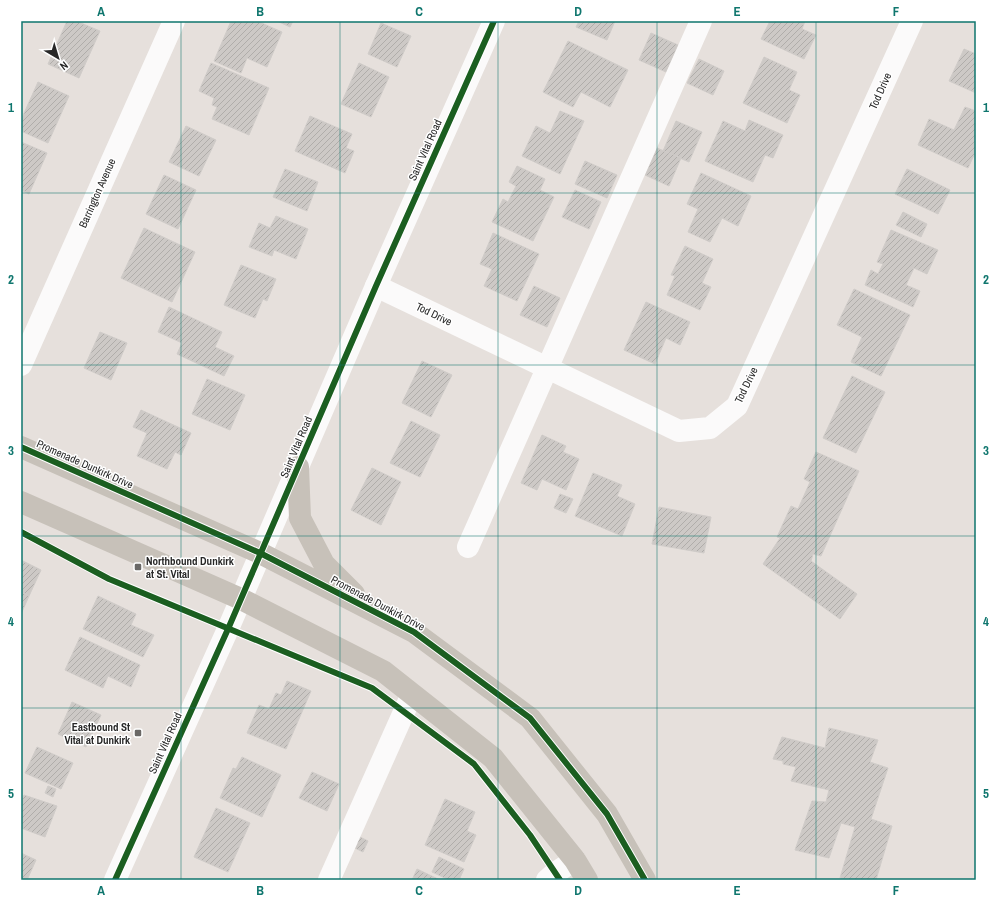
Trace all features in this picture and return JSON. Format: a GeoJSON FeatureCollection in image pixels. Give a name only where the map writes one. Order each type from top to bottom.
{"type":"FeatureCollection","features":[{"type":"Feature","properties":{"kind":"main road","name":"Promenade Dunkirk Drive"},"geometry":{"type":"LineString","coordinates":[[21,447],[260,553],[414,632],[530,718],[607,814],[645,880]]}},
{"type":"Feature","properties":{"kind":"main road"},"geometry":{"type":"LineString","coordinates":[[298,466],[300,518],[324,564],[368,608]]}},
{"type":"Feature","properties":{"kind":"main road"},"geometry":{"type":"LineString","coordinates":[[21,502],[241,599],[383,671],[493,758],[575,860],[587,880]]}},
{"type":"Feature","properties":{"kind":"street","name":"Barrington Avenue"},"geometry":{"type":"LineString","coordinates":[[21,365],[174,21]]}},
{"type":"Feature","properties":{"kind":"street","name":"Saint Vital Road"},"geometry":{"type":"LineString","coordinates":[[115,880],[241,599],[376,286],[494,21]]}},
{"type":"Feature","properties":{"kind":"street"},"geometry":{"type":"LineString","coordinates":[[468,547],[701,21]]}},
{"type":"Feature","properties":{"kind":"street","name":"Tod Drive"},"geometry":{"type":"LineString","coordinates":[[376,286],[679,431],[710,428],[737,406],[912,21]]}},
{"type":"Feature","properties":{"kind":"street"},"geometry":{"type":"LineString","coordinates":[[329,880],[412,694]]}},
{"type":"Feature","properties":{"kind":"street"},"geometry":{"type":"LineString","coordinates":[[547,880],[575,860]]}},
{"type":"Feature","properties":{"kind":"path"},"geometry":{"type":"LineString","coordinates":[[21,532],[115,582]]}},
{"type":"Feature","properties":{"kind":"building"},"geometry":{"type":"Polygon","coordinates":[[[67,21],[76,21],[100,31],[79,78],[48,64],[67,21]]]}},
{"type":"Feature","properties":{"kind":"building"},"geometry":{"type":"Polygon","coordinates":[[[231,21],[257,21],[282,32],[267,67],[247,58],[241,73],[214,61],[231,21]]]}},
{"type":"Feature","properties":{"kind":"building"},"geometry":{"type":"Polygon","coordinates":[[[277,21],[293,21],[290,27],[277,21]]]}},
{"type":"Feature","properties":{"kind":"building"},"geometry":{"type":"Polygon","coordinates":[[[579,21],[615,21],[607,40],[576,27],[579,21]]]}},
{"type":"Feature","properties":{"kind":"building"},"geometry":{"type":"Polygon","coordinates":[[[770,21],[805,21],[802,29],[816,35],[804,59],[761,39],[770,21]]]}},
{"type":"Feature","properties":{"kind":"building"},"geometry":{"type":"Polygon","coordinates":[[[381,23],[411,36],[397,67],[368,54],[381,23]]]}},
{"type":"Feature","properties":{"kind":"building"},"geometry":{"type":"Polygon","coordinates":[[[651,33],[678,45],[666,72],[639,60],[651,33]]]}},
{"type":"Feature","properties":{"kind":"building"},"geometry":{"type":"Polygon","coordinates":[[[568,41],[628,70],[610,107],[581,92],[573,107],[543,92],[568,41]]]}},
{"type":"Feature","properties":{"kind":"building"},"geometry":{"type":"Polygon","coordinates":[[[964,49],[976,54],[976,93],[949,81],[964,49]]]}},
{"type":"Feature","properties":{"kind":"building"},"geometry":{"type":"Polygon","coordinates":[[[764,57],[797,72],[789,90],[800,95],[787,123],[743,103],[764,57]]]}},
{"type":"Feature","properties":{"kind":"building"},"geometry":{"type":"Polygon","coordinates":[[[699,59],[724,71],[713,95],[687,83],[699,59]]]}},
{"type":"Feature","properties":{"kind":"building"},"geometry":{"type":"Polygon","coordinates":[[[211,63],[269,88],[249,135],[212,119],[217,107],[212,105],[214,98],[199,91],[211,63]]]}},
{"type":"Feature","properties":{"kind":"building"},"geometry":{"type":"Polygon","coordinates":[[[359,63],[389,77],[371,117],[341,104],[359,63]]]}},
{"type":"Feature","properties":{"kind":"building"},"geometry":{"type":"Polygon","coordinates":[[[38,82],[69,96],[48,143],[21,131],[21,120],[38,82]]]}},
{"type":"Feature","properties":{"kind":"building"},"geometry":{"type":"Polygon","coordinates":[[[965,107],[976,111],[976,151],[968,168],[918,145],[929,119],[954,130],[965,107]]]}},
{"type":"Feature","properties":{"kind":"building"},"geometry":{"type":"Polygon","coordinates":[[[560,111],[584,121],[560,174],[522,156],[536,126],[550,133],[560,111]]]}},
{"type":"Feature","properties":{"kind":"building"},"geometry":{"type":"Polygon","coordinates":[[[310,116],[352,134],[346,148],[354,151],[345,173],[295,151],[310,116]]]}},
{"type":"Feature","properties":{"kind":"building"},"geometry":{"type":"Polygon","coordinates":[[[749,120],[783,135],[773,158],[765,155],[753,182],[705,161],[723,121],[745,131],[749,120]]]}},
{"type":"Feature","properties":{"kind":"building"},"geometry":{"type":"Polygon","coordinates":[[[676,121],[702,132],[689,162],[663,151],[676,121]]]}},
{"type":"Feature","properties":{"kind":"building"},"geometry":{"type":"Polygon","coordinates":[[[186,126],[216,140],[199,176],[169,162],[186,126]]]}},
{"type":"Feature","properties":{"kind":"building"},"geometry":{"type":"Polygon","coordinates":[[[21,142],[47,153],[29,194],[21,190],[21,142]]]}},
{"type":"Feature","properties":{"kind":"building"},"geometry":{"type":"Polygon","coordinates":[[[657,148],[681,158],[669,186],[645,175],[657,148]]]}},
{"type":"Feature","properties":{"kind":"building"},"geometry":{"type":"Polygon","coordinates":[[[585,161],[617,175],[607,198],[575,184],[585,161]]]}},
{"type":"Feature","properties":{"kind":"building"},"geometry":{"type":"Polygon","coordinates":[[[517,166],[545,179],[540,190],[554,197],[533,241],[492,222],[503,199],[508,202],[516,186],[509,182],[517,166]]]}},
{"type":"Feature","properties":{"kind":"building"},"geometry":{"type":"Polygon","coordinates":[[[285,169],[318,182],[307,211],[273,197],[285,169]]]}},
{"type":"Feature","properties":{"kind":"building"},"geometry":{"type":"Polygon","coordinates":[[[907,169],[950,190],[938,214],[895,194],[907,169]]]}},
{"type":"Feature","properties":{"kind":"building"},"geometry":{"type":"Polygon","coordinates":[[[701,173],[751,196],[738,226],[722,218],[710,242],[688,232],[698,209],[687,204],[701,173]]]}},
{"type":"Feature","properties":{"kind":"building"},"geometry":{"type":"Polygon","coordinates":[[[164,175],[196,190],[178,229],[146,214],[164,175]]]}},
{"type":"Feature","properties":{"kind":"building"},"geometry":{"type":"Polygon","coordinates":[[[575,190],[601,202],[589,229],[562,217],[575,190]]]}},
{"type":"Feature","properties":{"kind":"building"},"geometry":{"type":"Polygon","coordinates":[[[903,212],[927,224],[921,237],[896,225],[903,212]]]}},
{"type":"Feature","properties":{"kind":"building"},"geometry":{"type":"Polygon","coordinates":[[[276,216],[308,229],[296,259],[274,250],[272,256],[249,247],[259,223],[270,228],[276,216]]]}},
{"type":"Feature","properties":{"kind":"building"},"geometry":{"type":"Polygon","coordinates":[[[144,228],[195,252],[172,302],[121,278],[144,228]]]}},
{"type":"Feature","properties":{"kind":"building"},"geometry":{"type":"Polygon","coordinates":[[[891,230],[938,250],[927,274],[914,268],[906,285],[920,291],[913,307],[865,285],[871,270],[878,274],[883,264],[877,262],[891,230]]]}},
{"type":"Feature","properties":{"kind":"building"},"geometry":{"type":"Polygon","coordinates":[[[493,233],[539,254],[517,301],[484,286],[492,269],[480,264],[493,233]]]}},
{"type":"Feature","properties":{"kind":"building"},"geometry":{"type":"Polygon","coordinates":[[[685,246],[713,259],[702,283],[711,287],[700,310],[667,295],[675,276],[671,275],[685,246]]]}},
{"type":"Feature","properties":{"kind":"building"},"geometry":{"type":"Polygon","coordinates":[[[241,265],[276,279],[267,301],[263,299],[255,318],[224,305],[241,265]]]}},
{"type":"Feature","properties":{"kind":"building"},"geometry":{"type":"Polygon","coordinates":[[[534,286],[560,298],[547,327],[520,315],[534,286]]]}},
{"type":"Feature","properties":{"kind":"building"},"geometry":{"type":"Polygon","coordinates":[[[854,289],[910,315],[881,376],[851,362],[862,337],[837,325],[854,289]]]}},
{"type":"Feature","properties":{"kind":"building"},"geometry":{"type":"Polygon","coordinates":[[[646,302],[690,322],[680,345],[666,338],[655,364],[624,350],[646,302]]]}},
{"type":"Feature","properties":{"kind":"building"},"geometry":{"type":"Polygon","coordinates":[[[169,307],[222,332],[215,347],[234,356],[224,376],[177,354],[182,343],[158,332],[169,307]]]}},
{"type":"Feature","properties":{"kind":"building"},"geometry":{"type":"Polygon","coordinates":[[[100,332],[127,343],[111,380],[84,368],[100,332]]]}},
{"type":"Feature","properties":{"kind":"building"},"geometry":{"type":"Polygon","coordinates":[[[422,361],[452,375],[431,417],[402,403],[422,361]]]}},
{"type":"Feature","properties":{"kind":"building"},"geometry":{"type":"Polygon","coordinates":[[[852,376],[885,392],[856,453],[823,438],[852,376]]]}},
{"type":"Feature","properties":{"kind":"building"},"geometry":{"type":"Polygon","coordinates":[[[207,379],[245,395],[230,430],[192,414],[207,379]]]}},
{"type":"Feature","properties":{"kind":"building"},"geometry":{"type":"Polygon","coordinates":[[[141,410],[191,433],[181,455],[175,452],[167,469],[137,456],[147,433],[133,427],[141,410]]]}},
{"type":"Feature","properties":{"kind":"building"},"geometry":{"type":"Polygon","coordinates":[[[411,421],[440,435],[420,477],[390,463],[411,421]]]}},
{"type":"Feature","properties":{"kind":"building"},"geometry":{"type":"Polygon","coordinates":[[[542,435],[566,446],[563,452],[579,459],[566,490],[542,479],[537,490],[521,483],[542,435]]]}},
{"type":"Feature","properties":{"kind":"building"},"geometry":{"type":"Polygon","coordinates":[[[816,452],[859,471],[821,556],[813,554],[811,561],[857,594],[840,619],[763,564],[780,538],[777,537],[791,506],[798,509],[810,482],[804,479],[816,452]]]}},
{"type":"Feature","properties":{"kind":"building"},"geometry":{"type":"Polygon","coordinates":[[[372,468],[401,482],[381,525],[351,510],[372,468]]]}},
{"type":"Feature","properties":{"kind":"building"},"geometry":{"type":"Polygon","coordinates":[[[593,473],[622,485],[617,496],[635,504],[622,536],[575,516],[593,473]]]}},
{"type":"Feature","properties":{"kind":"building"},"geometry":{"type":"Polygon","coordinates":[[[560,494],[573,499],[566,513],[554,508],[560,494]]]}},
{"type":"Feature","properties":{"kind":"building"},"geometry":{"type":"Polygon","coordinates":[[[659,507],[711,517],[704,553],[652,544],[659,507]]]}},
{"type":"Feature","properties":{"kind":"building"},"geometry":{"type":"Polygon","coordinates":[[[21,560],[41,570],[29,596],[21,592],[21,560]]]}},
{"type":"Feature","properties":{"kind":"building"},"geometry":{"type":"Polygon","coordinates":[[[21,592],[29,596],[21,614],[21,592]]]}},
{"type":"Feature","properties":{"kind":"building"},"geometry":{"type":"Polygon","coordinates":[[[98,596],[136,614],[131,625],[154,635],[143,657],[83,629],[98,596]]]}},
{"type":"Feature","properties":{"kind":"building"},"geometry":{"type":"Polygon","coordinates":[[[80,637],[140,665],[131,687],[108,676],[103,688],[65,670],[80,637]]]}},
{"type":"Feature","properties":{"kind":"building"},"geometry":{"type":"Polygon","coordinates":[[[287,681],[311,691],[286,749],[247,733],[259,705],[269,709],[276,693],[281,695],[287,681]]]}},
{"type":"Feature","properties":{"kind":"building"},"geometry":{"type":"Polygon","coordinates":[[[72,702],[101,715],[86,747],[58,734],[72,702]]]}},
{"type":"Feature","properties":{"kind":"building"},"geometry":{"type":"Polygon","coordinates":[[[829,728],[878,740],[870,762],[888,768],[871,819],[892,826],[876,880],[847,880],[840,878],[855,827],[841,823],[829,858],[795,850],[812,801],[826,802],[829,790],[791,781],[796,767],[783,764],[783,761],[773,759],[782,737],[825,748],[829,728]]]}},
{"type":"Feature","properties":{"kind":"building"},"geometry":{"type":"Polygon","coordinates":[[[37,747],[73,763],[61,789],[25,773],[37,747]]]}},
{"type":"Feature","properties":{"kind":"building"},"geometry":{"type":"Polygon","coordinates":[[[242,757],[281,775],[262,817],[220,798],[233,768],[236,769],[242,757]]]}},
{"type":"Feature","properties":{"kind":"building"},"geometry":{"type":"Polygon","coordinates":[[[312,772],[339,784],[327,811],[299,798],[312,772]]]}},
{"type":"Feature","properties":{"kind":"building"},"geometry":{"type":"Polygon","coordinates":[[[48,786],[56,789],[53,797],[45,793],[48,786]]]}},
{"type":"Feature","properties":{"kind":"building"},"geometry":{"type":"Polygon","coordinates":[[[24,795],[57,806],[45,837],[21,828],[21,803],[24,795]]]}},
{"type":"Feature","properties":{"kind":"building"},"geometry":{"type":"Polygon","coordinates":[[[445,799],[475,812],[467,831],[476,835],[464,862],[425,845],[445,799]]]}},
{"type":"Feature","properties":{"kind":"building"},"geometry":{"type":"Polygon","coordinates":[[[216,808],[250,823],[228,872],[194,857],[216,808]]]}},
{"type":"Feature","properties":{"kind":"building"},"geometry":{"type":"Polygon","coordinates":[[[358,836],[368,841],[363,852],[353,847],[358,836]]]}},
{"type":"Feature","properties":{"kind":"building"},"geometry":{"type":"Polygon","coordinates":[[[21,853],[36,860],[27,880],[21,880],[21,853]]]}},
{"type":"Feature","properties":{"kind":"building"},"geometry":{"type":"Polygon","coordinates":[[[439,857],[464,869],[459,880],[449,880],[432,872],[439,857]]]}},
{"type":"Feature","properties":{"kind":"building"},"geometry":{"type":"Polygon","coordinates":[[[417,869],[440,880],[412,880],[417,869]]]}},
{"type":"Feature","properties":{"kind":"cycle path"},"geometry":{"type":"LineString","coordinates":[[115,880],[228,629],[376,286],[494,21]]}},
{"type":"Feature","properties":{"kind":"cycle path"},"geometry":{"type":"LineString","coordinates":[[21,447],[260,553],[414,632],[530,718],[607,814],[645,880]]}},
{"type":"Feature","properties":{"kind":"cycle path"},"geometry":{"type":"LineString","coordinates":[[21,532],[109,579],[372,688],[474,764],[530,835],[560,880]]}},
{"type":"Feature","properties":{"kind":"place","name":"Northbound Dunkirk at St. Vital"},"geometry":{"type":"Point","coordinates":[138,567]}},
{"type":"Feature","properties":{"kind":"place","name":"Eastbound St Vital at Dunkirk"},"geometry":{"type":"Point","coordinates":[138,733]}}]}
